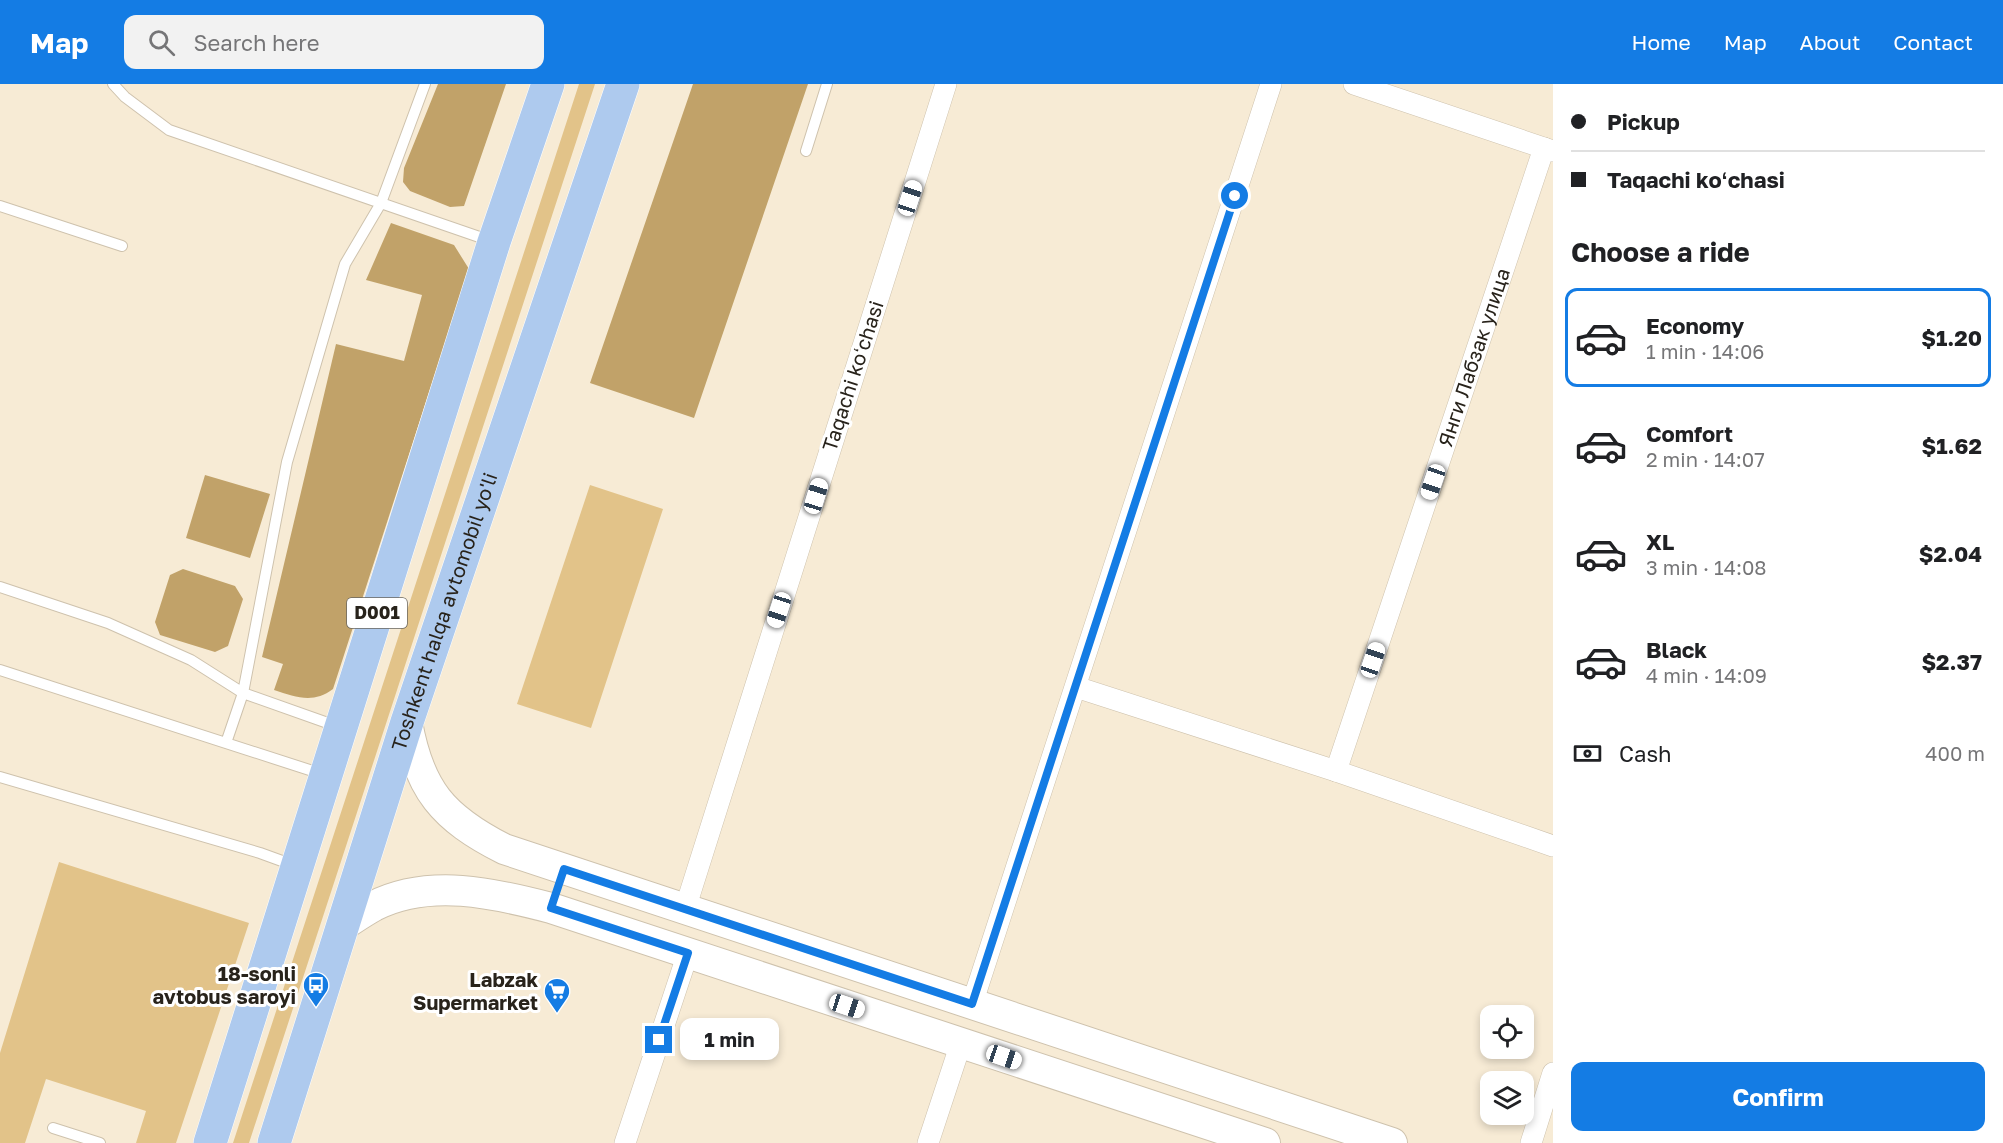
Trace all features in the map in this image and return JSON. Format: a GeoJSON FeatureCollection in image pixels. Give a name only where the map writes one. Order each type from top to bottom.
{"type":"FeatureCollection","features":[{"type":"Feature","properties":{"kind":"highway","name":"D001"},"geometry":{"type":"LineString","coordinates":[[210,1143],[494,242],[548,84]]}},
{"type":"Feature","properties":{"kind":"highway","name":"Toshkent halqa avtomobil yo'li"},"geometry":{"type":"LineString","coordinates":[[274,1143],[407,722],[623,84]]}},
{"type":"Feature","properties":{"kind":"main road"},"geometry":{"type":"LineString","coordinates":[[407,722],[412,750],[421,774],[445,809],[479,836],[496,845],[1392,1143]]}},
{"type":"Feature","properties":{"kind":"main road"},"geometry":{"type":"LineString","coordinates":[[551,908],[564,869]]}},
{"type":"Feature","properties":{"kind":"main road"},"geometry":{"type":"LineString","coordinates":[[342,926],[375,906],[401,896],[429,890],[460,890],[491,894],[551,908],[1265,1143]]}},
{"type":"Feature","properties":{"kind":"street","name":"Taqachi koʻchasi"},"geometry":{"type":"LineString","coordinates":[[685,909],[946,84]]}},
{"type":"Feature","properties":{"kind":"street"},"geometry":{"type":"LineString","coordinates":[[972,1004],[1271,84]]}},
{"type":"Feature","properties":{"kind":"street"},"geometry":{"type":"LineString","coordinates":[[1354,84],[1549,150]]}},
{"type":"Feature","properties":{"kind":"street","name":"Янги Лабзак улица"},"geometry":{"type":"LineString","coordinates":[[1336,771],[1549,150]]}},
{"type":"Feature","properties":{"kind":"street"},"geometry":{"type":"LineString","coordinates":[[1076,687],[1336,771],[1553,846]]}},
{"type":"Feature","properties":{"kind":"street"},"geometry":{"type":"LineString","coordinates":[[625,1143],[688,953]]}},
{"type":"Feature","properties":{"kind":"street"},"geometry":{"type":"LineString","coordinates":[[928,1143],[961,1043]]}},
{"type":"Feature","properties":{"kind":"street"},"geometry":{"type":"LineString","coordinates":[[1531,1143],[1553,1073]]}},
{"type":"Feature","properties":{"kind":"lane"},"geometry":{"type":"LineString","coordinates":[[113,84],[125,97],[169,130],[494,242]]}},
{"type":"Feature","properties":{"kind":"lane"},"geometry":{"type":"LineString","coordinates":[[226,743],[243,693],[287,462],[345,264],[381,203],[425,84]]}},
{"type":"Feature","properties":{"kind":"lane"},"geometry":{"type":"LineString","coordinates":[[806,151],[826,84]]}},
{"type":"Feature","properties":{"kind":"lane"},"geometry":{"type":"LineString","coordinates":[[0,206],[122,246]]}},
{"type":"Feature","properties":{"kind":"lane"},"geometry":{"type":"LineString","coordinates":[[0,587],[108,623],[191,660],[243,693],[341,728]]}},
{"type":"Feature","properties":{"kind":"lane"},"geometry":{"type":"LineString","coordinates":[[0,670],[326,776]]}},
{"type":"Feature","properties":{"kind":"lane"},"geometry":{"type":"LineString","coordinates":[[0,777],[260,853],[297,867]]}},
{"type":"Feature","properties":{"kind":"lane"},"geometry":{"type":"LineString","coordinates":[[53,1128],[100,1143]]}},
{"type":"Feature","properties":{"kind":"shaded area"},"geometry":{"type":"Polygon","coordinates":[[[438,84],[506,84],[464,206],[450,207],[410,191],[403,182],[404,168],[438,84]]]}},
{"type":"Feature","properties":{"kind":"shaded area"},"geometry":{"type":"Polygon","coordinates":[[[579,84],[595,84],[249,1143],[233,1143],[579,84]]]}},
{"type":"Feature","properties":{"kind":"shaded area"},"geometry":{"type":"Polygon","coordinates":[[[693,84],[808,84],[694,418],[590,383],[693,84]]]}},
{"type":"Feature","properties":{"kind":"shaded area"},"geometry":{"type":"Polygon","coordinates":[[[391,223],[454,245],[469,269],[333,689],[326,694],[311,698],[297,697],[274,690],[283,664],[262,657],[336,344],[404,361],[422,295],[366,280],[391,223]]]}},
{"type":"Feature","properties":{"kind":"shaded area"},"geometry":{"type":"Polygon","coordinates":[[[205,475],[270,494],[250,558],[186,538],[205,475]]]}},
{"type":"Feature","properties":{"kind":"shaded area"},"geometry":{"type":"Polygon","coordinates":[[[590,485],[663,509],[591,728],[517,704],[590,485]]]}},
{"type":"Feature","properties":{"kind":"shaded area"},"geometry":{"type":"Polygon","coordinates":[[[183,569],[235,586],[243,599],[228,646],[215,652],[160,635],[155,622],[170,575],[183,569]]]}},
{"type":"Feature","properties":{"kind":"shaded area"},"geometry":{"type":"Polygon","coordinates":[[[59,862],[249,923],[176,1143],[136,1143],[146,1111],[46,1079],[25,1143],[0,1143],[0,1053],[59,862]]]}},
{"type":"Feature","properties":{"kind":"place","name":"18-sonli avtobus saroyi"},"geometry":{"type":"Point","coordinates":[316,1008]}},
{"type":"Feature","properties":{"kind":"place","name":"Labzak Supermarket"},"geometry":{"type":"Point","coordinates":[557,1014]}},
{"type":"Feature","properties":{"kind":"route"},"geometry":{"type":"LineString","coordinates":[[659,1040],[688,953],[551,908],[564,869],[972,1004],[1235,196]]}}]}
